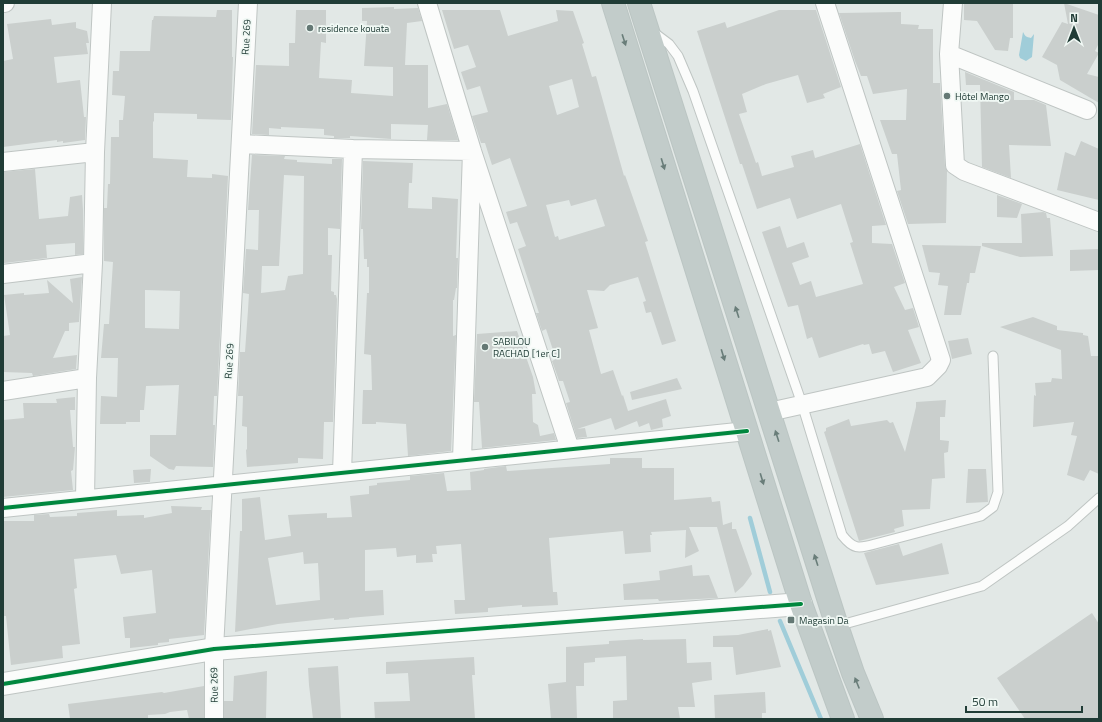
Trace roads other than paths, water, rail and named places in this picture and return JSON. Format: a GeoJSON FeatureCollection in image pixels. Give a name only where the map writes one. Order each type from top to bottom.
{"type":"FeatureCollection","features":[{"type":"Feature","properties":{"kind":"highway"},"geometry":{"type":"LineString","coordinates":[[613,3],[800,604],[843,719]]}},
{"type":"Feature","properties":{"kind":"highway"},"geometry":{"type":"LineString","coordinates":[[639,3],[837,626],[853,673],[872,719]]}},
{"type":"Feature","properties":{"kind":"street"},"geometry":{"type":"LineString","coordinates":[[85,499],[87,378],[93,263],[95,152],[102,3]]}},
{"type":"Feature","properties":{"kind":"street","name":"Rue 269"},"geometry":{"type":"LineString","coordinates":[[214,719],[214,649],[248,3]]}},
{"type":"Feature","properties":{"kind":"street"},"geometry":{"type":"LineString","coordinates":[[427,3],[472,151],[570,449]]}},
{"type":"Feature","properties":{"kind":"street"},"geometry":{"type":"LineString","coordinates":[[769,412],[927,377],[938,366],[941,360],[826,3]]}},
{"type":"Feature","properties":{"kind":"street"},"geometry":{"type":"LineString","coordinates":[[953,3],[948,54],[955,165],[964,171],[1099,222]]}},
{"type":"Feature","properties":{"kind":"street"},"geometry":{"type":"LineString","coordinates":[[948,54],[1087,110]]}},
{"type":"Feature","properties":{"kind":"street"},"geometry":{"type":"LineString","coordinates":[[241,144],[352,149],[472,151]]}},
{"type":"Feature","properties":{"kind":"street"},"geometry":{"type":"LineString","coordinates":[[342,473],[352,149]]}},
{"type":"Feature","properties":{"kind":"street"},"geometry":{"type":"LineString","coordinates":[[462,460],[472,151]]}},
{"type":"Feature","properties":{"kind":"street"},"geometry":{"type":"LineString","coordinates":[[3,162],[95,152]]}},
{"type":"Feature","properties":{"kind":"street"},"geometry":{"type":"LineString","coordinates":[[3,274],[93,263]]}},
{"type":"Feature","properties":{"kind":"street"},"geometry":{"type":"LineString","coordinates":[[3,391],[87,378]]}},
{"type":"Feature","properties":{"kind":"street"},"geometry":{"type":"LineString","coordinates":[[3,508],[747,431]]}},
{"type":"Feature","properties":{"kind":"street"},"geometry":{"type":"LineString","coordinates":[[3,684],[214,649],[800,604]]}},
{"type":"Feature","properties":{"kind":"lane"},"geometry":{"type":"LineString","coordinates":[[646,26],[669,44],[678,56],[693,92],[802,404],[842,535],[849,544],[855,547],[875,544],[981,516],[993,507],[998,492],[993,356]]}},
{"type":"Feature","properties":{"kind":"lane"},"geometry":{"type":"LineString","coordinates":[[837,626],[982,586],[1068,526],[1099,498]]}},
{"type":"Feature","properties":{"kind":"water"},"geometry":{"type":"Polygon","coordinates":[[[1023,32],[1026,36],[1031,38],[1034,34],[1032,57],[1026,61],[1020,58],[1019,55],[1023,32]]]}},
{"type":"Feature","properties":{"kind":"waterway"},"geometry":{"type":"LineString","coordinates":[[750,518],[770,592]]}},
{"type":"Feature","properties":{"kind":"waterway"},"geometry":{"type":"LineString","coordinates":[[780,621],[821,719]]}},
{"type":"Feature","properties":{"kind":"place","name":"residence kouata"},"geometry":{"type":"Point","coordinates":[310,28]}},
{"type":"Feature","properties":{"kind":"place","name":"Hôtel Mango"},"geometry":{"type":"Point","coordinates":[947,96]}},
{"type":"Feature","properties":{"kind":"place","name":"SABILOU RACHAD [1er C]"},"geometry":{"type":"Point","coordinates":[485,347]}},
{"type":"Feature","properties":{"kind":"place","name":"Magasin Da"},"geometry":{"type":"Point","coordinates":[791,620]}}]}
